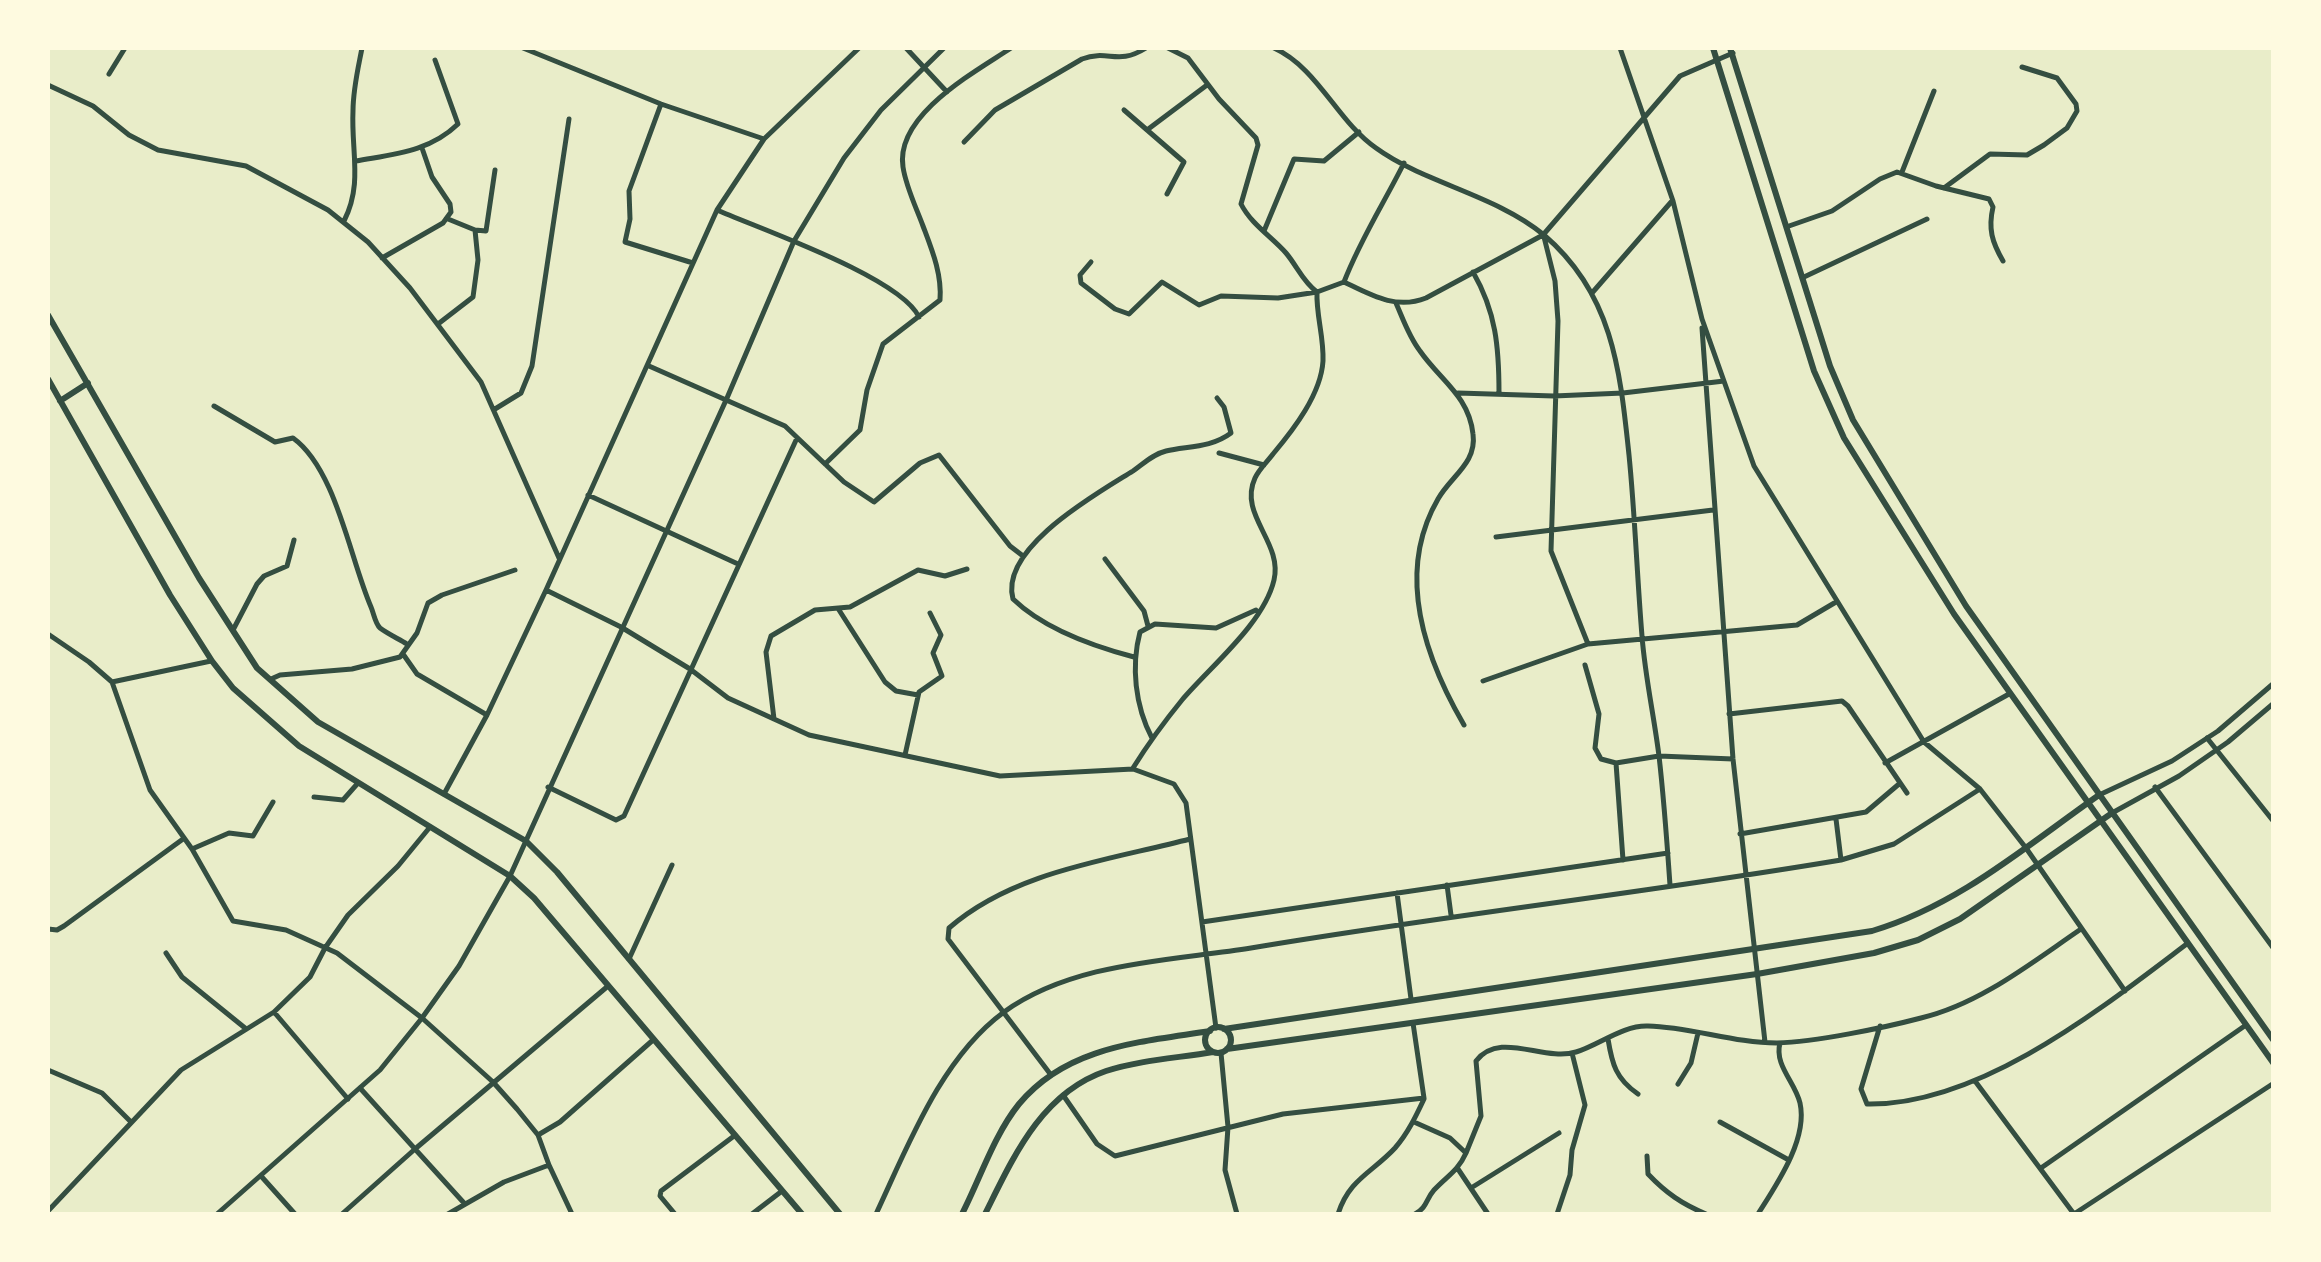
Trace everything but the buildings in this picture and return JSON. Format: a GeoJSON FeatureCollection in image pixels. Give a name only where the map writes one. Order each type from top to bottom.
{"type":"FeatureCollection","features":[{"type":"Feature","properties":{"kind":"main road"},"geometry":{"type":"LineString","coordinates":[[1712,48],[1830,411],[1857,462],[2009,694],[2274,1064]]}},
{"type":"Feature","properties":{"kind":"main road"},"geometry":{"type":"LineString","coordinates":[[1732,50],[1840,392],[1869,450],[1966,606],[2274,1041]]}},
{"type":"Feature","properties":{"kind":"main road"},"geometry":{"type":"LineString","coordinates":[[48,315],[232,632],[270,680],[318,722],[526,841],[557,872],[840,1214]]}},
{"type":"Feature","properties":{"kind":"main road"},"geometry":{"type":"LineString","coordinates":[[48,378],[170,595],[212,661],[269,723],[299,746],[510,876],[802,1214]]}},
{"type":"Feature","properties":{"kind":"main road"},"geometry":{"type":"LineString","coordinates":[[60,401],[88,383]]}},
{"type":"Feature","properties":{"kind":"main road"},"geometry":{"type":"LineString","coordinates":[[962,1214],[1018,1106],[1051,1076],[1098,1051],[1411,999],[1872,932],[1912,919],[1970,887],[2098,794]]}},
{"type":"Feature","properties":{"kind":"main road"},"geometry":{"type":"LineString","coordinates":[[985,1214],[1026,1136],[1064,1095],[1104,1072],[1220,1051],[1853,958],[1918,940],[1960,919],[2112,813]]}},
{"type":"Feature","properties":{"kind":"main road"},"geometry":{"type":"LineString","coordinates":[[1216,1029],[1231,1038],[1220,1051]]}},
{"type":"Feature","properties":{"kind":"main road"},"geometry":{"type":"LineString","coordinates":[[1216,1029],[1206,1042],[1220,1051]]}},
{"type":"Feature","properties":{"kind":"street"},"geometry":{"type":"LineString","coordinates":[[109,74],[125,48]]}},
{"type":"Feature","properties":{"kind":"street"},"geometry":{"type":"LineString","coordinates":[[344,221],[353,204],[357,182],[352,112],[362,48]]}},
{"type":"Feature","properties":{"kind":"street"},"geometry":{"type":"LineString","coordinates":[[523,48],[660,104],[764,139]]}},
{"type":"Feature","properties":{"kind":"street"},"geometry":{"type":"LineString","coordinates":[[444,794],[487,715],[546,590],[717,210],[764,139],[859,48]]}},
{"type":"Feature","properties":{"kind":"street"},"geometry":{"type":"LineString","coordinates":[[906,48],[947,92]]}},
{"type":"Feature","properties":{"kind":"street"},"geometry":{"type":"LineString","coordinates":[[217,1214],[392,1056],[459,966],[510,876],[794,241],[844,158],[923,65],[944,48]]}},
{"type":"Feature","properties":{"kind":"street"},"geometry":{"type":"LineString","coordinates":[[825,464],[860,430],[867,390],[883,344],[938,304],[941,292],[936,259],[902,165],[913,124],[947,92],[1011,48]]}},
{"type":"Feature","properties":{"kind":"street"},"geometry":{"type":"LineString","coordinates":[[964,142],[995,110],[1082,60],[1091,56],[1123,59],[1146,48]]}},
{"type":"Feature","properties":{"kind":"street"},"geometry":{"type":"LineString","coordinates":[[1133,769],[1152,738],[1255,620],[1274,582],[1276,567],[1269,540],[1252,508],[1250,493],[1264,465],[1312,396],[1323,364],[1317,292],[1246,213],[1241,199],[1256,152],[1256,138],[1207,85],[1188,58],[1168,48]]}},
{"type":"Feature","properties":{"kind":"street"},"geometry":{"type":"LineString","coordinates":[[1274,48],[1286,53],[1312,78],[1374,147],[1492,204],[1543,234],[1592,293],[1615,347],[1623,393],[1642,640],[1659,756],[1670,885]]}},
{"type":"Feature","properties":{"kind":"street"},"geometry":{"type":"LineString","coordinates":[[1620,48],[1673,201],[1702,319],[1754,466],[1924,742],[1980,789],[2039,866],[2125,991]]}},
{"type":"Feature","properties":{"kind":"street"},"geometry":{"type":"LineString","coordinates":[[1091,262],[1080,275],[1082,283],[1129,314],[1162,282],[1199,305],[1221,296],[1278,298],[1317,292],[1344,282],[1396,303],[1426,298],[1543,234],[1680,76],[1732,50]]}},
{"type":"Feature","properties":{"kind":"street"},"geometry":{"type":"LineString","coordinates":[[356,161],[422,148],[458,124],[436,60]]}},
{"type":"Feature","properties":{"kind":"street"},"geometry":{"type":"LineString","coordinates":[[1944,188],[1990,154],[2032,153],[2061,134],[2073,119],[2076,104],[2060,81],[2022,67]]}},
{"type":"Feature","properties":{"kind":"street"},"geometry":{"type":"LineString","coordinates":[[48,85],[93,106],[129,135],[158,150],[246,166],[310,198],[344,221],[382,258],[462,354],[494,408],[559,558]]}},
{"type":"Feature","properties":{"kind":"street"},"geometry":{"type":"LineString","coordinates":[[1147,130],[1207,85]]}},
{"type":"Feature","properties":{"kind":"street"},"geometry":{"type":"LineString","coordinates":[[1902,172],[1934,90]]}},
{"type":"Feature","properties":{"kind":"street"},"geometry":{"type":"LineString","coordinates":[[660,104],[629,191],[630,219],[625,242],[693,263]]}},
{"type":"Feature","properties":{"kind":"street"},"geometry":{"type":"LineString","coordinates":[[1124,110],[1184,162],[1167,194]]}},
{"type":"Feature","properties":{"kind":"street"},"geometry":{"type":"LineString","coordinates":[[494,408],[521,393],[532,366],[568,120]]}},
{"type":"Feature","properties":{"kind":"street"},"geometry":{"type":"LineString","coordinates":[[1264,230],[1294,159],[1324,161],[1359,132]]}},
{"type":"Feature","properties":{"kind":"street"},"geometry":{"type":"LineString","coordinates":[[422,148],[432,177],[450,204],[448,219]]}},
{"type":"Feature","properties":{"kind":"street"},"geometry":{"type":"LineString","coordinates":[[1344,282],[1357,247],[1404,163]]}},
{"type":"Feature","properties":{"kind":"street"},"geometry":{"type":"LineString","coordinates":[[448,219],[475,230],[488,228],[496,170]]}},
{"type":"Feature","properties":{"kind":"street"},"geometry":{"type":"LineString","coordinates":[[1788,226],[1832,212],[1880,179],[1902,172],[1989,199],[1993,207],[1992,237],[2003,261]]}},
{"type":"Feature","properties":{"kind":"street"},"geometry":{"type":"LineString","coordinates":[[1592,293],[1673,201]]}},
{"type":"Feature","properties":{"kind":"street"},"geometry":{"type":"LineString","coordinates":[[717,210],[794,241],[895,292],[912,305],[919,318]]}},
{"type":"Feature","properties":{"kind":"street"},"geometry":{"type":"LineString","coordinates":[[382,258],[448,219]]}},
{"type":"Feature","properties":{"kind":"street"},"geometry":{"type":"LineString","coordinates":[[1804,277],[1927,219]]}},
{"type":"Feature","properties":{"kind":"street"},"geometry":{"type":"LineString","coordinates":[[438,324],[472,298],[478,260],[475,230]]}},
{"type":"Feature","properties":{"kind":"street"},"geometry":{"type":"LineString","coordinates":[[1543,234],[1557,298],[1551,551],[1588,644]]}},
{"type":"Feature","properties":{"kind":"street"},"geometry":{"type":"LineString","coordinates":[[1472,272],[1488,301],[1496,329],[1499,393]]}},
{"type":"Feature","properties":{"kind":"street"},"geometry":{"type":"LineString","coordinates":[[1396,303],[1416,347],[1458,393],[1472,423],[1470,461],[1450,480],[1436,502],[1424,538],[1417,607],[1432,663],[1464,725]]}},
{"type":"Feature","properties":{"kind":"street"},"geometry":{"type":"LineString","coordinates":[[1702,319],[1733,758],[1764,1042]]}},
{"type":"Feature","properties":{"kind":"street"},"geometry":{"type":"LineString","coordinates":[[649,366],[785,426],[874,502],[920,462],[939,455],[1010,546],[1023,556]]}},
{"type":"Feature","properties":{"kind":"street"},"geometry":{"type":"LineString","coordinates":[[1458,393],[1623,393],[1724,381]]}},
{"type":"Feature","properties":{"kind":"street"},"geometry":{"type":"LineString","coordinates":[[1134,657],[1057,628],[1020,606],[1011,592],[1030,546],[1093,493],[1168,450],[1215,443],[1226,437],[1232,429],[1218,398]]}},
{"type":"Feature","properties":{"kind":"street"},"geometry":{"type":"LineString","coordinates":[[214,406],[275,442],[293,438],[300,443],[334,500],[376,623],[407,644]]}},
{"type":"Feature","properties":{"kind":"street"},"geometry":{"type":"LineString","coordinates":[[548,788],[616,820],[624,816],[797,438]]}},
{"type":"Feature","properties":{"kind":"street"},"geometry":{"type":"LineString","coordinates":[[1219,453],[1264,465]]}},
{"type":"Feature","properties":{"kind":"street"},"geometry":{"type":"LineString","coordinates":[[588,495],[738,564]]}},
{"type":"Feature","properties":{"kind":"street"},"geometry":{"type":"LineString","coordinates":[[1496,537],[1713,510]]}},
{"type":"Feature","properties":{"kind":"street"},"geometry":{"type":"LineString","coordinates":[[232,632],[257,584],[264,576],[287,566],[294,540]]}},
{"type":"Feature","properties":{"kind":"street"},"geometry":{"type":"LineString","coordinates":[[1106,558],[1144,611],[1148,626]]}},
{"type":"Feature","properties":{"kind":"street"},"geometry":{"type":"LineString","coordinates":[[774,719],[766,667],[771,636],[815,610],[839,610],[918,570],[945,576],[967,569]]}},
{"type":"Feature","properties":{"kind":"street"},"geometry":{"type":"LineString","coordinates":[[403,654],[418,633],[428,603],[515,570]]}},
{"type":"Feature","properties":{"kind":"street"},"geometry":{"type":"LineString","coordinates":[[546,590],[622,627],[728,698],[810,735],[1000,776],[1133,769],[1166,780],[1179,790],[1186,803],[1216,1029]]}},
{"type":"Feature","properties":{"kind":"street"},"geometry":{"type":"LineString","coordinates":[[1483,681],[1588,644],[1723,634],[1803,623],[1836,602]]}},
{"type":"Feature","properties":{"kind":"street"},"geometry":{"type":"LineString","coordinates":[[1152,738],[1141,710],[1134,657],[1140,632],[1154,624],[1216,628],[1259,609]]}},
{"type":"Feature","properties":{"kind":"street"},"geometry":{"type":"LineString","coordinates":[[839,610],[884,682],[896,691],[918,696]]}},
{"type":"Feature","properties":{"kind":"street"},"geometry":{"type":"LineString","coordinates":[[906,755],[918,696],[942,676],[933,653],[941,636],[930,613]]}},
{"type":"Feature","properties":{"kind":"street"},"geometry":{"type":"LineString","coordinates":[[48,634],[112,682],[150,790],[192,850],[233,922],[286,930],[325,948],[422,1018],[493,1082],[538,1135],[572,1214]]}},
{"type":"Feature","properties":{"kind":"street"},"geometry":{"type":"LineString","coordinates":[[403,654],[416,674],[487,715]]}},
{"type":"Feature","properties":{"kind":"street"},"geometry":{"type":"LineString","coordinates":[[270,680],[280,675],[352,668],[403,654]]}},
{"type":"Feature","properties":{"kind":"street"},"geometry":{"type":"LineString","coordinates":[[112,682],[212,661]]}},
{"type":"Feature","properties":{"kind":"street"},"geometry":{"type":"LineString","coordinates":[[1584,665],[1599,714],[1595,748],[1601,759],[1616,763],[1659,756],[1733,758]]}},
{"type":"Feature","properties":{"kind":"street"},"geometry":{"type":"LineString","coordinates":[[2098,794],[2172,762],[2274,683]]}},
{"type":"Feature","properties":{"kind":"street"},"geometry":{"type":"LineString","coordinates":[[1885,763],[2009,694]]}},
{"type":"Feature","properties":{"kind":"street"},"geometry":{"type":"LineString","coordinates":[[1730,714],[1842,701],[1907,794]]}},
{"type":"Feature","properties":{"kind":"street"},"geometry":{"type":"LineString","coordinates":[[2112,813],[2216,750],[2274,703]]}},
{"type":"Feature","properties":{"kind":"street"},"geometry":{"type":"LineString","coordinates":[[2207,738],[2274,822]]}},
{"type":"Feature","properties":{"kind":"street"},"geometry":{"type":"LineString","coordinates":[[1616,763],[1623,860]]}},
{"type":"Feature","properties":{"kind":"street"},"geometry":{"type":"LineString","coordinates":[[314,796],[343,800],[358,782]]}},
{"type":"Feature","properties":{"kind":"street"},"geometry":{"type":"LineString","coordinates":[[1740,834],[1866,812],[1899,784]]}},
{"type":"Feature","properties":{"kind":"street"},"geometry":{"type":"LineString","coordinates":[[2156,787],[2274,949]]}},
{"type":"Feature","properties":{"kind":"street"},"geometry":{"type":"LineString","coordinates":[[876,1214],[942,1084],[1002,1014],[1058,984],[1116,969],[1401,923],[1841,860],[1894,844],[1980,789]]}},
{"type":"Feature","properties":{"kind":"street"},"geometry":{"type":"LineString","coordinates":[[192,850],[228,833],[253,836],[273,802]]}},
{"type":"Feature","properties":{"kind":"street"},"geometry":{"type":"LineString","coordinates":[[1836,819],[1841,860]]}},
{"type":"Feature","properties":{"kind":"street"},"geometry":{"type":"LineString","coordinates":[[48,1211],[181,1070],[274,1012],[310,977],[348,915],[398,866],[432,825]]}},
{"type":"Feature","properties":{"kind":"street"},"geometry":{"type":"LineString","coordinates":[[48,929],[64,926],[183,838]]}},
{"type":"Feature","properties":{"kind":"street"},"geometry":{"type":"LineString","coordinates":[[1051,1076],[948,939],[949,928],[1002,892],[1190,838]]}},
{"type":"Feature","properties":{"kind":"street"},"geometry":{"type":"LineString","coordinates":[[1202,922],[1668,853]]}},
{"type":"Feature","properties":{"kind":"street"},"geometry":{"type":"LineString","coordinates":[[629,959],[672,865]]}},
{"type":"Feature","properties":{"kind":"street"},"geometry":{"type":"LineString","coordinates":[[1446,885],[1451,916]]}},
{"type":"Feature","properties":{"kind":"street"},"geometry":{"type":"LineString","coordinates":[[1397,893],[1411,999]]}},
{"type":"Feature","properties":{"kind":"street"},"geometry":{"type":"LineString","coordinates":[[1415,1214],[1424,1209],[1436,1188],[1458,1169],[1466,1153],[1481,1116],[1476,1062],[1495,1046],[1550,1055],[1572,1053],[1644,1026],[1780,1043],[1924,1018],[1970,1000],[2081,929]]}},
{"type":"Feature","properties":{"kind":"street"},"geometry":{"type":"LineString","coordinates":[[1880,1026],[1862,1089],[1867,1104],[1927,1095],[1975,1080],[2062,1034],[2188,943]]}},
{"type":"Feature","properties":{"kind":"street"},"geometry":{"type":"LineString","coordinates":[[166,952],[182,977],[244,1028]]}},
{"type":"Feature","properties":{"kind":"street"},"geometry":{"type":"LineString","coordinates":[[342,1214],[608,986]]}},
{"type":"Feature","properties":{"kind":"street"},"geometry":{"type":"LineString","coordinates":[[274,1012],[348,1099]]}},
{"type":"Feature","properties":{"kind":"street"},"geometry":{"type":"LineString","coordinates":[[1338,1214],[1358,1178],[1394,1150],[1414,1122],[1424,1098],[1413,1022]]}},
{"type":"Feature","properties":{"kind":"street"},"geometry":{"type":"LineString","coordinates":[[2041,1168],[2246,1025]]}},
{"type":"Feature","properties":{"kind":"street"},"geometry":{"type":"LineString","coordinates":[[1678,1084],[1691,1063],[1698,1034]]}},
{"type":"Feature","properties":{"kind":"street"},"geometry":{"type":"LineString","coordinates":[[1608,1038],[1620,1082],[1638,1094]]}},
{"type":"Feature","properties":{"kind":"street"},"geometry":{"type":"LineString","coordinates":[[538,1135],[560,1122],[653,1040]]}},
{"type":"Feature","properties":{"kind":"street"},"geometry":{"type":"LineString","coordinates":[[1758,1214],[1800,1129],[1801,1108],[1796,1087],[1780,1060],[1780,1043]]}},
{"type":"Feature","properties":{"kind":"street"},"geometry":{"type":"LineString","coordinates":[[1220,1051],[1228,1127],[1225,1170],[1237,1214]]}},
{"type":"Feature","properties":{"kind":"street"},"geometry":{"type":"LineString","coordinates":[[1557,1214],[1585,1105],[1572,1053]]}},
{"type":"Feature","properties":{"kind":"street"},"geometry":{"type":"LineString","coordinates":[[48,1070],[102,1093],[131,1122]]}},
{"type":"Feature","properties":{"kind":"street"},"geometry":{"type":"LineString","coordinates":[[1975,1080],[2074,1214],[2274,1083]]}},
{"type":"Feature","properties":{"kind":"street"},"geometry":{"type":"LineString","coordinates":[[360,1088],[464,1203]]}},
{"type":"Feature","properties":{"kind":"street"},"geometry":{"type":"LineString","coordinates":[[1064,1095],[1097,1144],[1115,1156],[1284,1114],[1424,1098]]}},
{"type":"Feature","properties":{"kind":"street"},"geometry":{"type":"LineString","coordinates":[[1414,1122],[1450,1138],[1466,1153]]}},
{"type":"Feature","properties":{"kind":"street"},"geometry":{"type":"LineString","coordinates":[[1720,1122],[1787,1160]]}},
{"type":"Feature","properties":{"kind":"street"},"geometry":{"type":"LineString","coordinates":[[1471,1188],[1559,1133]]}},
{"type":"Feature","properties":{"kind":"street"},"geometry":{"type":"LineString","coordinates":[[675,1214],[660,1196],[661,1191],[734,1136]]}},
{"type":"Feature","properties":{"kind":"street"},"geometry":{"type":"LineString","coordinates":[[1647,1156],[1648,1174],[1661,1188],[1676,1201],[1706,1214]]}},
{"type":"Feature","properties":{"kind":"street"},"geometry":{"type":"LineString","coordinates":[[448,1214],[504,1182],[549,1165]]}},
{"type":"Feature","properties":{"kind":"street"},"geometry":{"type":"LineString","coordinates":[[1458,1169],[1486,1214]]}},
{"type":"Feature","properties":{"kind":"street"},"geometry":{"type":"LineString","coordinates":[[261,1176],[294,1214]]}},
{"type":"Feature","properties":{"kind":"street"},"geometry":{"type":"LineString","coordinates":[[752,1214],[782,1192]]}}]}
